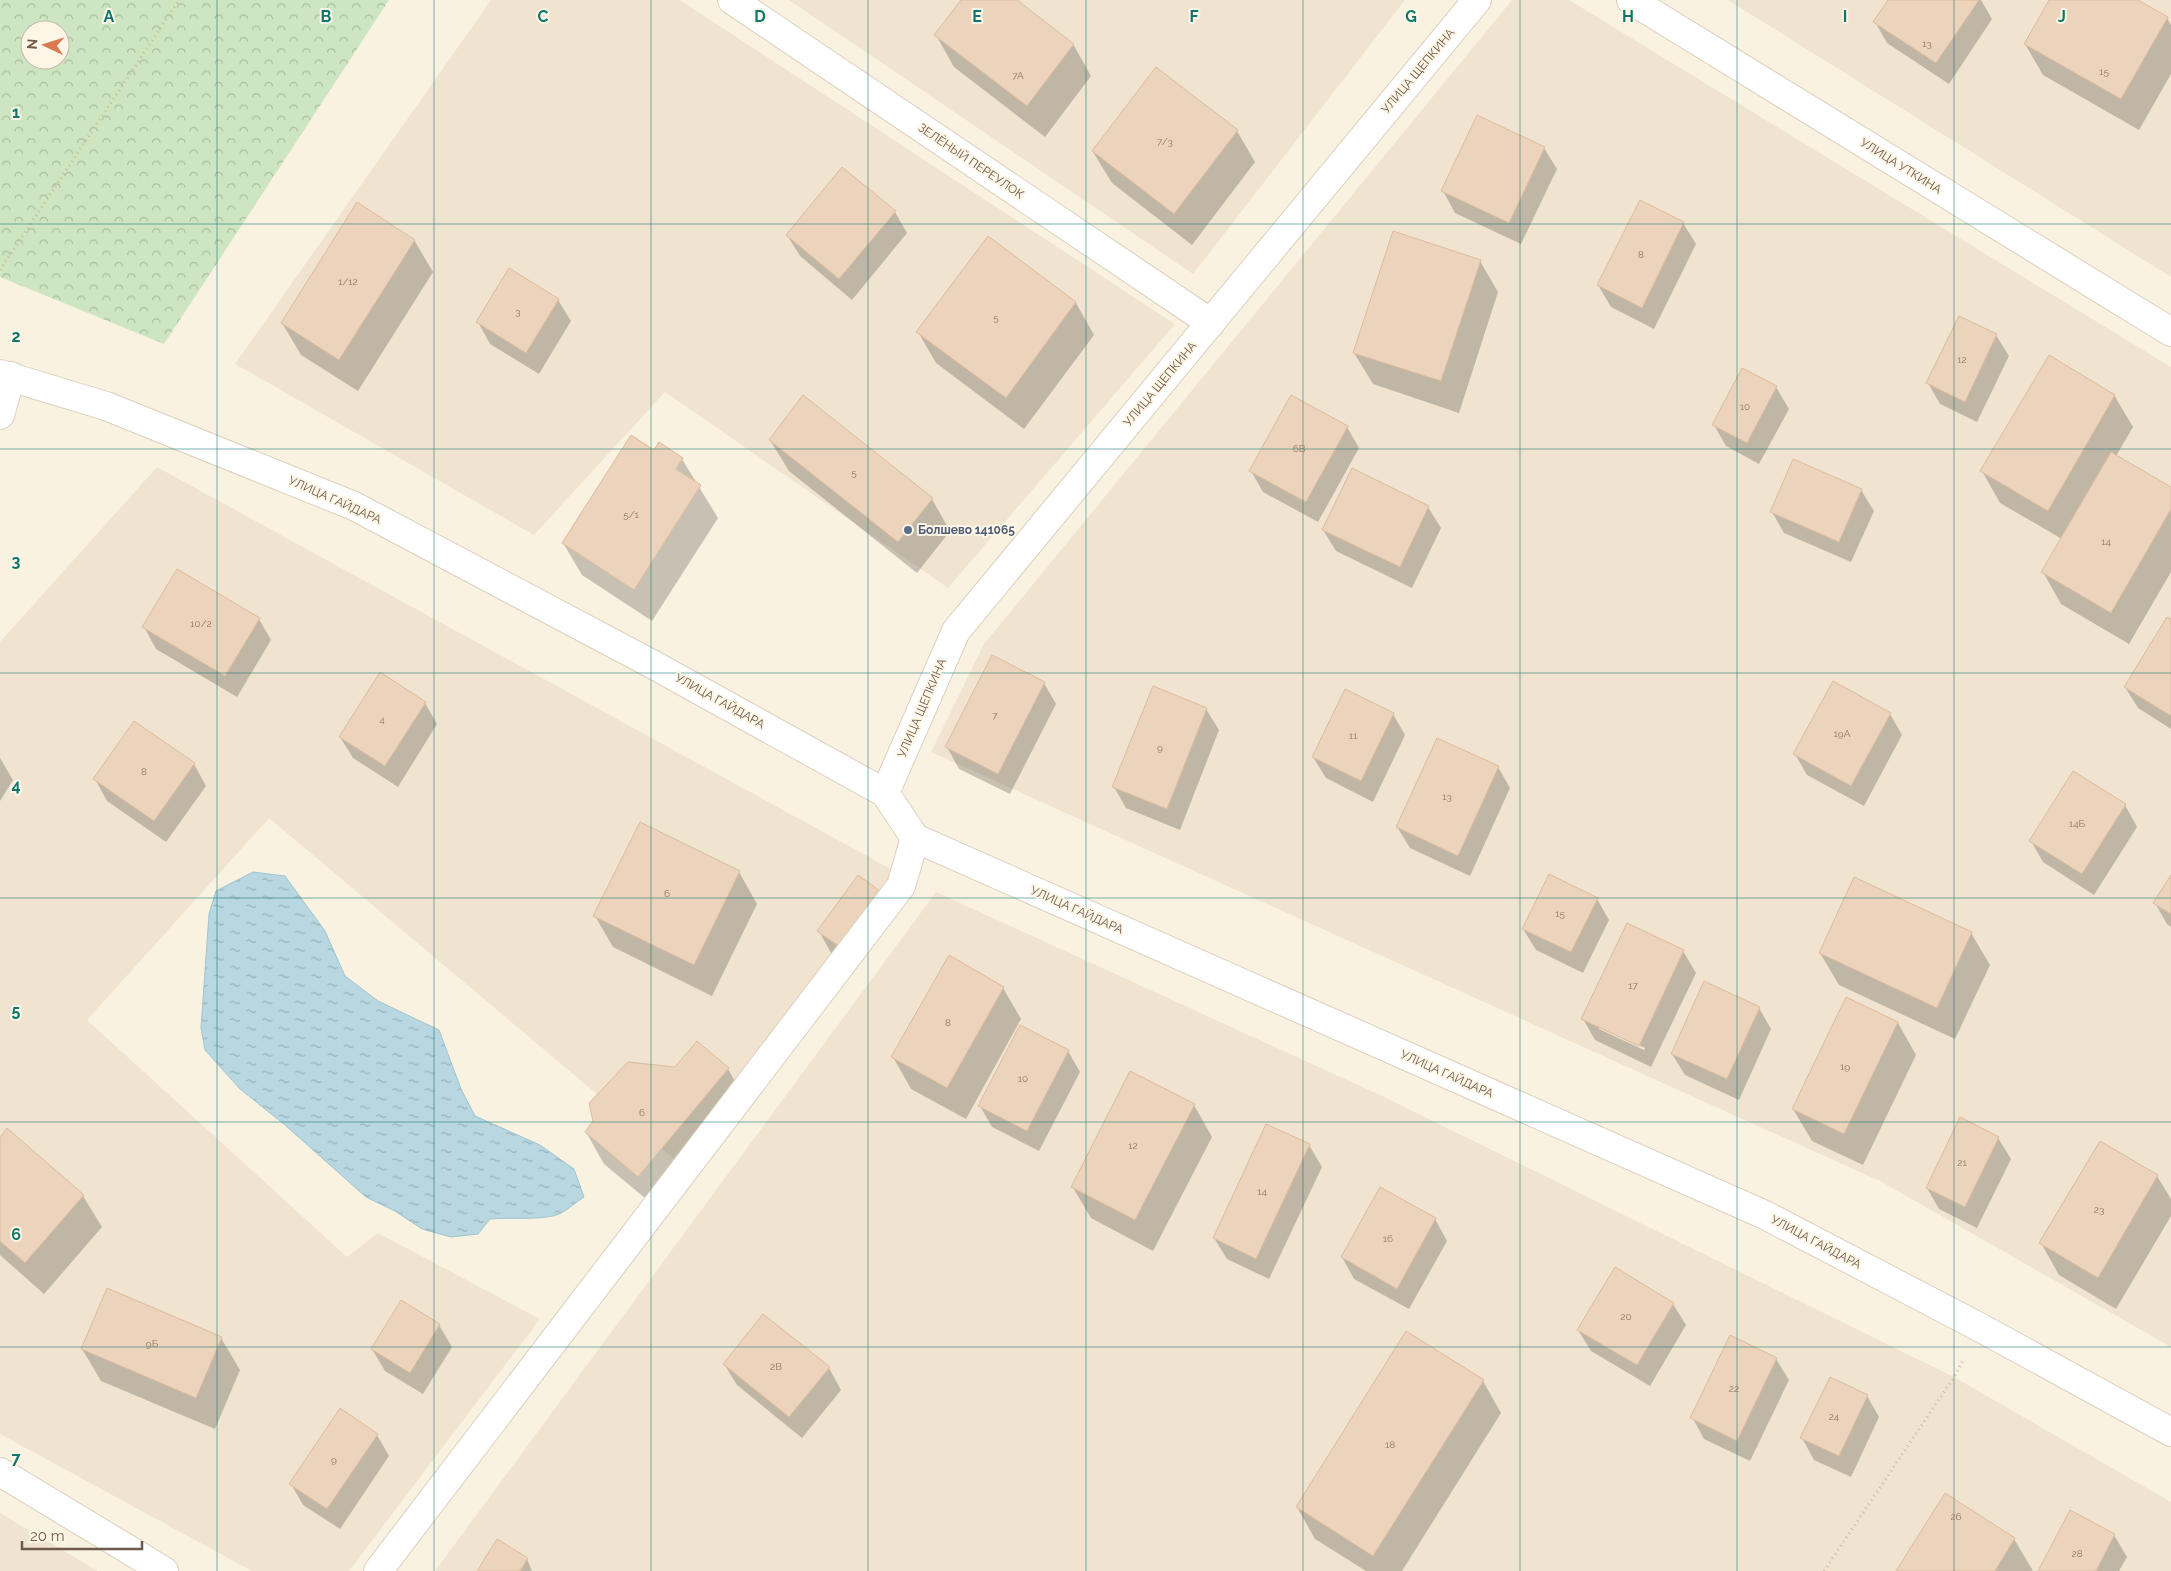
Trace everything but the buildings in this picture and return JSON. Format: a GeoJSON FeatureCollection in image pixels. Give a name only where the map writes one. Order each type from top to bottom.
{"type":"FeatureCollection","features":[{"type":"Feature","properties":{"kind":"street","name":"ЗЕЛЁНЫЙ ПЕРЕУЛОК"},"geometry":{"type":"LineString","coordinates":[[732,0],[1211,323]]}},
{"type":"Feature","properties":{"kind":"street","name":"УЛИЦА ЩЕПКИНА"},"geometry":{"type":"LineString","coordinates":[[885,793],[956,631],[1477,0]]}},
{"type":"Feature","properties":{"kind":"street","name":"УЛИЦА УТКИНА"},"geometry":{"type":"LineString","coordinates":[[1631,0],[2171,332]]}},
{"type":"Feature","properties":{"kind":"street","name":"УЛИЦА ГАЙДАРА"},"geometry":{"type":"LineString","coordinates":[[6,375],[106,406],[354,506],[652,664],[885,793],[915,838],[1765,1215],[1981,1328],[2171,1432]]}},
{"type":"Feature","properties":{"kind":"street"},"geometry":{"type":"LineString","coordinates":[[0,415],[6,375]]}},
{"type":"Feature","properties":{"kind":"street"},"geometry":{"type":"LineString","coordinates":[[378,1571],[901,886],[915,838]]}},
{"type":"Feature","properties":{"kind":"street"},"geometry":{"type":"LineString","coordinates":[[0,1472],[164,1571]]}},
{"type":"Feature","properties":{"kind":"path"},"geometry":{"type":"LineString","coordinates":[[0,270],[179,0]]}},
{"type":"Feature","properties":{"kind":"path"},"geometry":{"type":"LineString","coordinates":[[1824,1571],[1954,1377],[1981,1328]]}},
{"type":"Feature","properties":{"kind":"shaded area"},"geometry":{"type":"Polygon","coordinates":[[[491,0],[680,0],[1175,324],[948,588],[665,392],[534,535],[235,364],[491,0]]]}},
{"type":"Feature","properties":{"kind":"shaded area"},"geometry":{"type":"Polygon","coordinates":[[[789,0],[1405,0],[1193,274],[789,0]]]}},
{"type":"Feature","properties":{"kind":"shaded area"},"geometry":{"type":"Polygon","coordinates":[[[1512,0],[1569,0],[2171,367],[2171,1347],[1882,1182],[931,752],[984,644],[1512,0]]]}},
{"type":"Feature","properties":{"kind":"shaded area"},"geometry":{"type":"Polygon","coordinates":[[[1728,0],[2171,0],[2171,277],[1728,0]]]}},
{"type":"Feature","properties":{"kind":"shaded area"},"geometry":{"type":"Polygon","coordinates":[[[157,467],[898,873],[674,1159],[269,818],[87,1020],[347,1257],[378,1233],[540,1319],[349,1571],[252,1571],[0,1434],[0,642],[157,467]]]}},
{"type":"Feature","properties":{"kind":"shaded area"},"geometry":{"type":"Polygon","coordinates":[[[936,892],[1382,1096],[1954,1377],[2171,1502],[2171,1571],[435,1571],[936,892]]]}},
{"type":"Feature","properties":{"kind":"shaded area"},"geometry":{"type":"Polygon","coordinates":[[[0,1513],[98,1571],[0,1571],[0,1513]]]}},
{"type":"Feature","properties":{"kind":"green space"},"geometry":{"type":"Polygon","coordinates":[[[0,0],[389,0],[164,344],[0,277],[0,0]]]}},
{"type":"Feature","properties":{"kind":"water"},"geometry":{"type":"Polygon","coordinates":[[[253,872],[285,876],[325,931],[345,976],[378,1001],[439,1030],[461,1089],[475,1116],[540,1145],[574,1169],[584,1197],[564,1211],[547,1217],[490,1219],[478,1234],[451,1237],[422,1229],[395,1211],[366,1197],[285,1125],[240,1089],[205,1050],[201,1028],[209,914],[216,891],[253,872]]]}},
{"type":"Feature","properties":{"kind":"place","name":"Болшево 141065"},"geometry":{"type":"Point","coordinates":[908,530]}}]}
